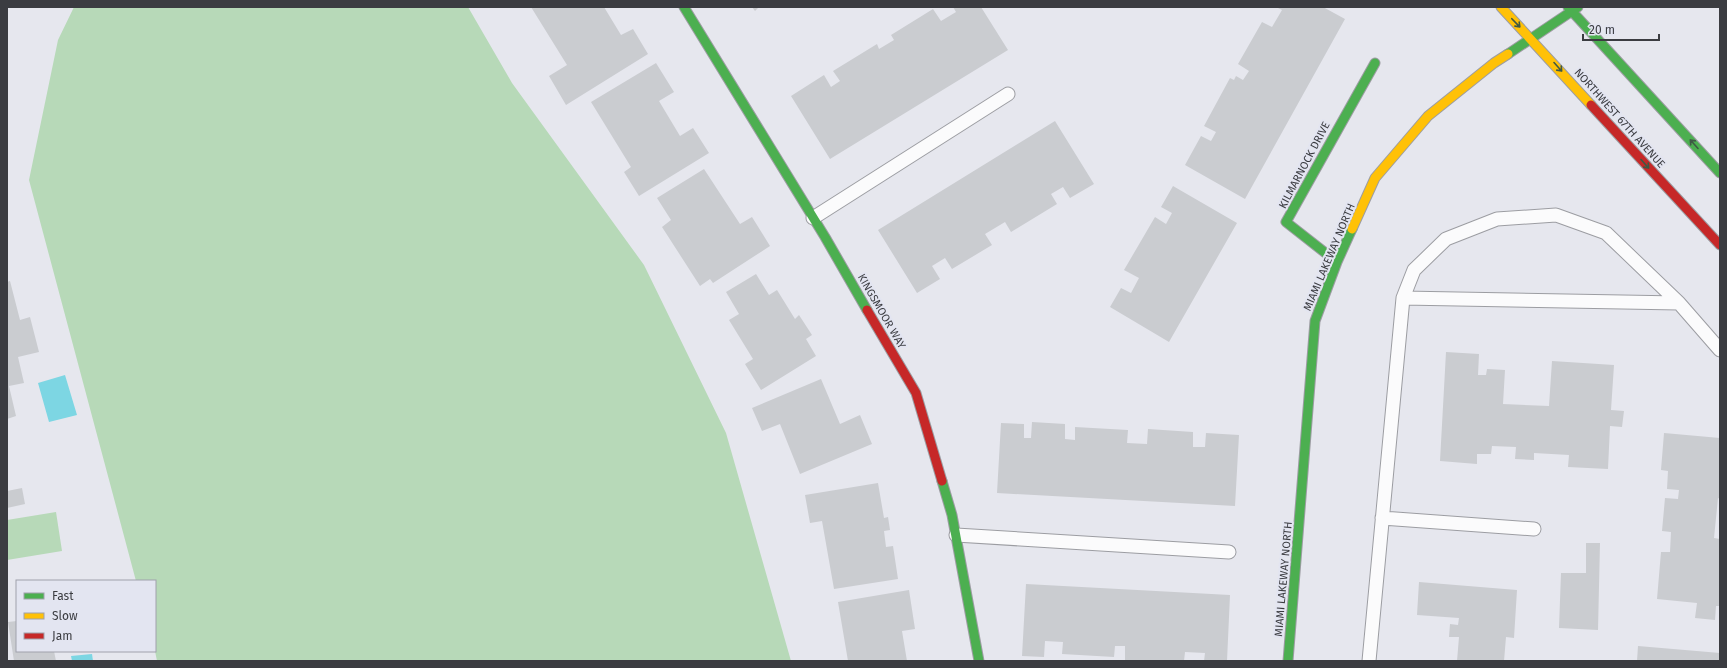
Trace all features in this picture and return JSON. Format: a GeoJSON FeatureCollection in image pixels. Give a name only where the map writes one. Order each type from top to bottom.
{"type":"FeatureCollection","features":[{"type":"Feature","properties":{"kind":"street","name":"KINGSMOOR WAY"},"geometry":{"type":"LineString","coordinates":[[684,7],[813,218],[916,393],[952,515],[979,661]]}},
{"type":"Feature","properties":{"kind":"street","name":"NORTHWEST 67TH AVENUE"},"geometry":{"type":"LineString","coordinates":[[1501,7],[1720,245]]}},
{"type":"Feature","properties":{"kind":"street","name":"MIAMI LAKEWAY NORTH"},"geometry":{"type":"LineString","coordinates":[[1288,661],[1315,321],[1338,262],[1375,178],[1428,116],[1494,63],[1532,39],[1573,8]]}},
{"type":"Feature","properties":{"kind":"street"},"geometry":{"type":"LineString","coordinates":[[1573,8],[1720,173]]}},
{"type":"Feature","properties":{"kind":"street","name":"KILMARNOCK DRIVE"},"geometry":{"type":"LineString","coordinates":[[1338,262],[1286,222],[1375,63]]}},
{"type":"Feature","properties":{"kind":"lane"},"geometry":{"type":"LineString","coordinates":[[813,218],[1008,94]]}},
{"type":"Feature","properties":{"kind":"lane"},"geometry":{"type":"LineString","coordinates":[[1369,661],[1403,298],[1414,270],[1446,239],[1497,219],[1556,215],[1606,233],[1679,303],[1720,350]]}},
{"type":"Feature","properties":{"kind":"lane"},"geometry":{"type":"LineString","coordinates":[[1403,298],[1679,303]]}},
{"type":"Feature","properties":{"kind":"lane"},"geometry":{"type":"LineString","coordinates":[[1382,518],[1534,529]]}},
{"type":"Feature","properties":{"kind":"lane"},"geometry":{"type":"LineString","coordinates":[[956,535],[1229,552]]}},
{"type":"Feature","properties":{"kind":"green space"},"geometry":{"type":"Polygon","coordinates":[[[74,7],[468,7],[512,83],[644,265],[726,433],[791,661],[157,661],[155,652],[156,580],[136,580],[29,180],[58,40],[74,7]]]}},
{"type":"Feature","properties":{"kind":"green space"},"geometry":{"type":"Polygon","coordinates":[[[56,512],[62,551],[7,560],[7,520],[56,512]]]}},
{"type":"Feature","properties":{"kind":"water"},"geometry":{"type":"Polygon","coordinates":[[[65,375],[77,415],[49,422],[38,383],[65,375]]]}},
{"type":"Feature","properties":{"kind":"water"},"geometry":{"type":"Polygon","coordinates":[[[92,654],[93,661],[72,661],[71,656],[92,654]]]}},
{"type":"Feature","properties":{"kind":"building"},"geometry":{"type":"Polygon","coordinates":[[[531,7],[604,7],[621,35],[633,29],[648,54],[566,105],[549,76],[567,65],[531,7]]]}},
{"type":"Feature","properties":{"kind":"building"},"geometry":{"type":"Polygon","coordinates":[[[752,7],[759,7],[755,11],[752,7]]]}},
{"type":"Feature","properties":{"kind":"building"},"geometry":{"type":"Polygon","coordinates":[[[953,7],[981,7],[1008,50],[830,159],[791,96],[824,75],[831,87],[840,81],[833,71],[877,44],[879,49],[894,40],[891,35],[933,9],[941,21],[956,12],[953,7]]]}},
{"type":"Feature","properties":{"kind":"building"},"geometry":{"type":"Polygon","coordinates":[[[1276,7],[1323,7],[1345,19],[1245,199],[1185,165],[1201,136],[1211,141],[1216,132],[1204,126],[1230,78],[1234,80],[1236,76],[1243,80],[1249,71],[1238,64],[1262,22],[1272,27],[1282,10],[1276,7]]]}},
{"type":"Feature","properties":{"kind":"building"},"geometry":{"type":"Polygon","coordinates":[[[656,63],[674,92],[659,101],[680,136],[693,128],[709,153],[639,196],[624,172],[631,167],[591,102],[656,63]]]}},
{"type":"Feature","properties":{"kind":"building"},"geometry":{"type":"Polygon","coordinates":[[[1055,121],[1094,184],[1070,198],[1063,187],[1051,194],[1057,204],[1011,232],[1005,222],[985,234],[992,245],[952,269],[945,258],[932,266],[940,279],[917,293],[878,230],[1055,121]]]}},
{"type":"Feature","properties":{"kind":"building"},"geometry":{"type":"Polygon","coordinates":[[[704,169],[740,224],[752,217],[770,246],[713,283],[710,279],[700,286],[662,227],[671,220],[657,198],[704,169]]]}},
{"type":"Feature","properties":{"kind":"building"},"geometry":{"type":"Polygon","coordinates":[[[1173,186],[1237,223],[1169,342],[1110,307],[1121,288],[1131,293],[1139,278],[1124,270],[1155,217],[1166,224],[1172,213],[1161,207],[1173,186]]]}},
{"type":"Feature","properties":{"kind":"building"},"geometry":{"type":"Polygon","coordinates":[[[756,274],[769,295],[777,290],[795,319],[799,315],[812,335],[806,339],[816,356],[761,390],[745,364],[753,359],[729,320],[739,314],[726,292],[756,274]]]}},
{"type":"Feature","properties":{"kind":"building"},"geometry":{"type":"Polygon","coordinates":[[[10,281],[20,320],[30,317],[39,352],[18,357],[24,383],[9,386],[16,416],[7,419],[7,282],[10,281]]]}},
{"type":"Feature","properties":{"kind":"building"},"geometry":{"type":"Polygon","coordinates":[[[1446,352],[1479,354],[1478,375],[1486,375],[1487,369],[1505,370],[1503,404],[1549,406],[1552,361],[1614,365],[1611,410],[1624,411],[1622,427],[1610,426],[1608,469],[1568,467],[1569,455],[1534,453],[1534,460],[1515,459],[1516,447],[1492,446],[1491,454],[1477,454],[1477,464],[1440,461],[1446,352]]]}},
{"type":"Feature","properties":{"kind":"building"},"geometry":{"type":"Polygon","coordinates":[[[821,379],[840,424],[860,415],[872,444],[800,474],[780,424],[762,431],[752,408],[821,379]]]}},
{"type":"Feature","properties":{"kind":"building"},"geometry":{"type":"Polygon","coordinates":[[[1032,422],[1065,424],[1065,439],[1075,440],[1075,427],[1128,430],[1127,443],[1147,444],[1148,429],[1193,432],[1193,447],[1205,447],[1206,433],[1239,435],[1235,506],[997,493],[1001,423],[1024,424],[1024,438],[1031,438],[1032,422]]]}},
{"type":"Feature","properties":{"kind":"building"},"geometry":{"type":"Polygon","coordinates":[[[1664,433],[1720,438],[1720,499],[1718,498],[1714,538],[1720,539],[1720,606],[1716,606],[1715,620],[1695,618],[1697,603],[1657,599],[1661,552],[1670,552],[1671,532],[1662,531],[1665,498],[1678,499],[1679,490],[1667,489],[1668,471],[1661,470],[1664,433]]]}},
{"type":"Feature","properties":{"kind":"building"},"geometry":{"type":"Polygon","coordinates":[[[878,483],[884,518],[888,517],[890,530],[884,531],[886,547],[893,546],[898,579],[834,589],[822,521],[810,523],[805,495],[878,483]]]}},
{"type":"Feature","properties":{"kind":"building"},"geometry":{"type":"Polygon","coordinates":[[[22,488],[25,504],[7,508],[7,491],[22,488]]]}},
{"type":"Feature","properties":{"kind":"building"},"geometry":{"type":"Polygon","coordinates":[[[1586,543],[1600,543],[1598,630],[1559,628],[1561,573],[1586,573],[1586,543]]]}},
{"type":"Feature","properties":{"kind":"building"},"geometry":{"type":"Polygon","coordinates":[[[1419,582],[1517,590],[1514,638],[1506,637],[1504,661],[1457,661],[1459,637],[1449,637],[1450,624],[1458,625],[1459,618],[1417,615],[1419,582]]]}},
{"type":"Feature","properties":{"kind":"building"},"geometry":{"type":"Polygon","coordinates":[[[1026,584],[1230,595],[1227,661],[1204,661],[1205,653],[1185,652],[1184,661],[1125,660],[1125,646],[1115,646],[1114,657],[1062,654],[1063,642],[1045,641],[1044,657],[1022,656],[1026,584]]]}},
{"type":"Feature","properties":{"kind":"building"},"geometry":{"type":"Polygon","coordinates":[[[909,590],[915,629],[902,631],[907,661],[848,661],[838,602],[909,590]]]}},
{"type":"Feature","properties":{"kind":"building"},"geometry":{"type":"Polygon","coordinates":[[[16,621],[16,652],[54,652],[56,661],[14,661],[8,622],[16,621]]]}},
{"type":"Feature","properties":{"kind":"building"},"geometry":{"type":"Polygon","coordinates":[[[1638,646],[1720,653],[1720,661],[1637,661],[1638,646]]]}},
{"type":"Feature","properties":{"kind":"traffic: fast"},"geometry":{"type":"LineString","coordinates":[[684,7],[825,237],[867,310]]}},
{"type":"Feature","properties":{"kind":"traffic: fast"},"geometry":{"type":"LineString","coordinates":[[1568,7],[1720,173]]}},
{"type":"Feature","properties":{"kind":"traffic: fast"},"geometry":{"type":"LineString","coordinates":[[1508,54],[1578,7]]}},
{"type":"Feature","properties":{"kind":"traffic: fast"},"geometry":{"type":"LineString","coordinates":[[1337,262],[1286,222],[1375,63]]}},
{"type":"Feature","properties":{"kind":"traffic: fast"},"geometry":{"type":"LineString","coordinates":[[1288,661],[1315,321],[1337,262],[1352,229]]}},
{"type":"Feature","properties":{"kind":"traffic: fast"},"geometry":{"type":"LineString","coordinates":[[942,481],[952,515],[979,661]]}},
{"type":"Feature","properties":{"kind":"traffic: slow"},"geometry":{"type":"LineString","coordinates":[[1501,7],[1591,105]]}},
{"type":"Feature","properties":{"kind":"traffic: slow"},"geometry":{"type":"LineString","coordinates":[[1352,229],[1375,178],[1428,116],[1494,63],[1508,54]]}},
{"type":"Feature","properties":{"kind":"traffic: jam"},"geometry":{"type":"LineString","coordinates":[[1591,105],[1720,245]]}},
{"type":"Feature","properties":{"kind":"traffic: jam"},"geometry":{"type":"LineString","coordinates":[[867,310],[916,393],[942,481]]}}]}
